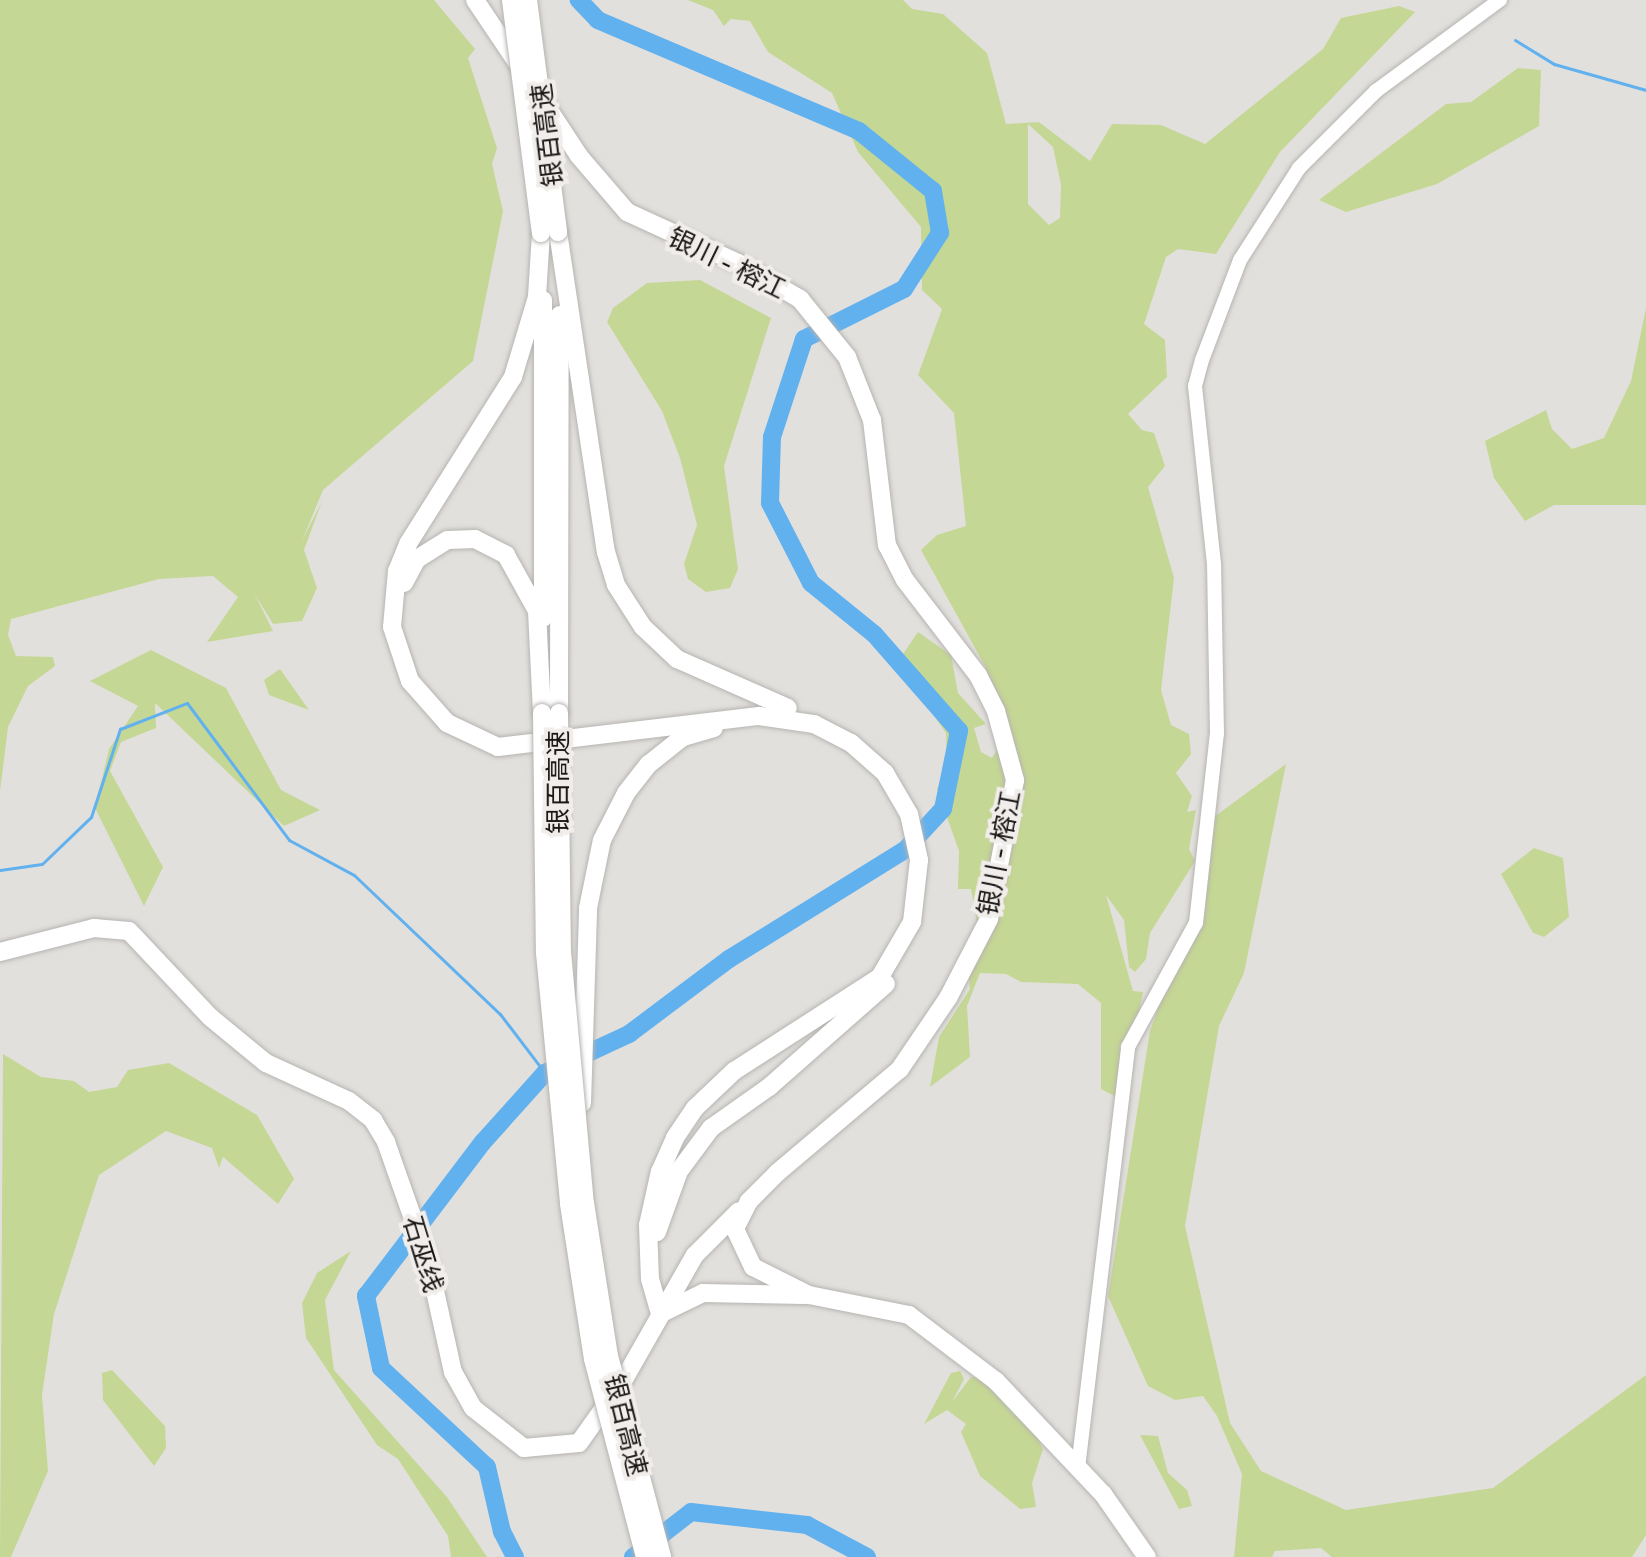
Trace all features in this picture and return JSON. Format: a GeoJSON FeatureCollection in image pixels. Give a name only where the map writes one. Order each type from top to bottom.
{"type":"FeatureCollection","features":[{"type":"Feature","properties":{"kind":"highway","name":"银川 - 榕江"},"geometry":{"type":"LineString","coordinates":[[475,0],[579,156],[627,212],[738,263],[800,299],[847,357],[872,420],[887,545],[905,580],[978,675],[996,711],[1015,780],[989,919],[948,998],[900,1069],[749,1201],[695,1255],[660,1314]]}},
{"type":"Feature","properties":{"kind":"highway","name":"银百高速"},"geometry":{"type":"LineString","coordinates":[[511,0],[550,233]]}},
{"type":"Feature","properties":{"kind":"highway","name":"银百高速"},"geometry":{"type":"LineString","coordinates":[[528,0],[550,233],[550,713],[545,953],[569,1204],[593,1359],[645,1557]]}},
{"type":"Feature","properties":{"kind":"highway"},"geometry":{"type":"LineString","coordinates":[[550,233],[606,552],[616,585],[643,627],[677,659],[857,735],[918,811],[924,860],[925,909],[897,970],[769,1087],[711,1128],[671,1187],[655,1250],[660,1314]]}},
{"type":"Feature","properties":{"kind":"highway"},"geometry":{"type":"LineString","coordinates":[[550,233],[537,297],[513,377],[408,544],[397,571],[391,613],[404,668],[437,714],[459,731],[498,747],[759,716],[801,720],[839,735],[898,784]]}},
{"type":"Feature","properties":{"kind":"highway"},"geometry":{"type":"LineString","coordinates":[[550,713],[537,611],[513,561],[475,539],[448,540],[423,553],[406,573],[403,586],[402,626],[407,652],[434,698],[476,729],[499,738],[657,716],[788,708]]}},
{"type":"Feature","properties":{"kind":"highway","name":"银百高速"},"geometry":{"type":"LineString","coordinates":[[550,713],[561,937],[580,1151],[609,1356],[662,1557]]}},
{"type":"Feature","properties":{"kind":"highway"},"geometry":{"type":"LineString","coordinates":[[580,1151],[589,900],[609,824],[637,778],[662,751],[683,737],[759,716]]}},
{"type":"Feature","properties":{"kind":"highway"},"geometry":{"type":"LineString","coordinates":[[660,1314],[648,1243],[660,1171],[695,1108],[749,1061],[880,977],[912,922],[924,860]]}},
{"type":"Feature","properties":{"kind":"highway","name":"石巫线"},"geometry":{"type":"LineString","coordinates":[[0,952],[94,928],[129,931],[210,1017],[266,1063],[349,1101],[373,1120],[386,1142],[429,1264],[453,1372],[473,1408],[524,1448],[579,1443],[623,1381],[660,1314]]}},
{"type":"Feature","properties":{"kind":"highway"},"geometry":{"type":"LineString","coordinates":[[749,1201],[735,1229],[753,1267],[809,1295]]}},
{"type":"Feature","properties":{"kind":"highway"},"geometry":{"type":"LineString","coordinates":[[660,1314],[703,1293],[809,1295],[909,1315],[996,1381],[1078,1468],[1147,1557]]}},
{"type":"Feature","properties":{"kind":"street"},"geometry":{"type":"LineString","coordinates":[[1078,1468],[1128,1047],[1196,923],[1217,734],[1214,564],[1195,386],[1202,360],[1240,260],[1299,168],[1376,91],[1500,0]]}},
{"type":"Feature","properties":{"kind":"green space"},"geometry":{"type":"Polygon","coordinates":[[[0,0],[434,0],[475,49],[468,58],[497,148],[492,164],[503,211],[473,361],[323,490],[302,541],[322,501],[304,550],[317,588],[302,621],[273,624],[254,593],[273,631],[207,642],[238,597],[213,576],[159,579],[11,619],[8,635],[16,656],[53,657],[55,666],[28,686],[8,727],[0,791],[0,0]]]}},
{"type":"Feature","properties":{"kind":"green space"},"geometry":{"type":"Polygon","coordinates":[[[688,0],[903,0],[912,9],[943,14],[987,53],[1006,124],[1039,122],[1090,161],[1112,124],[1161,125],[1205,144],[1323,49],[1341,18],[1399,6],[1415,12],[1280,152],[1216,254],[1178,249],[1166,257],[1144,324],[1165,340],[1167,377],[1128,414],[1142,430],[1154,433],[1165,466],[1148,487],[1174,578],[1161,690],[1171,725],[1189,734],[1191,754],[1176,773],[1192,796],[1187,812],[1196,810],[1189,849],[1195,861],[1150,933],[1146,959],[1135,972],[1129,967],[1124,920],[1106,895],[1133,991],[1143,992],[1122,1100],[1101,1089],[1101,1003],[1078,984],[1021,982],[1006,974],[980,973],[967,1006],[970,1057],[930,1087],[939,1037],[970,989],[968,969],[981,947],[971,889],[958,889],[959,851],[937,789],[947,769],[946,733],[907,677],[907,662],[899,660],[918,632],[951,655],[958,693],[986,724],[974,728],[981,752],[992,758],[1001,744],[986,668],[921,550],[937,535],[966,526],[954,413],[918,375],[942,309],[922,290],[921,227],[858,152],[832,93],[768,52],[750,21],[731,19],[724,26],[713,10],[688,0]],[[1028,124],[1028,204],[1049,225],[1060,218],[1061,185],[1053,147],[1028,124]]]}},
{"type":"Feature","properties":{"kind":"green space"},"geometry":{"type":"Polygon","coordinates":[[[1518,68],[1541,70],[1539,126],[1437,184],[1346,212],[1319,200],[1446,104],[1471,102],[1518,68]]]}},
{"type":"Feature","properties":{"kind":"green space"},"geometry":{"type":"Polygon","coordinates":[[[700,280],[771,318],[724,466],[738,569],[730,588],[706,592],[688,579],[684,564],[697,525],[680,458],[662,411],[607,322],[613,308],[647,283],[700,280]]]}},
{"type":"Feature","properties":{"kind":"green space"},"geometry":{"type":"Polygon","coordinates":[[[1646,308],[1646,505],[1554,505],[1525,521],[1494,478],[1485,441],[1546,410],[1552,429],[1572,449],[1604,438],[1631,381],[1646,308]]]}},
{"type":"Feature","properties":{"kind":"green space"},"geometry":{"type":"Polygon","coordinates":[[[151,650],[226,688],[281,790],[320,810],[284,826],[155,703],[156,728],[121,742],[110,771],[163,867],[144,906],[95,808],[109,749],[138,706],[90,681],[151,650]]]}},
{"type":"Feature","properties":{"kind":"green space"},"geometry":{"type":"Polygon","coordinates":[[[280,669],[309,710],[269,695],[264,680],[280,669]]]}},
{"type":"Feature","properties":{"kind":"green space"},"geometry":{"type":"Polygon","coordinates":[[[1286,764],[1244,973],[1219,1026],[1185,1226],[1230,1423],[1261,1471],[1346,1510],[1493,1488],[1646,1375],[1646,1535],[1632,1557],[1332,1557],[1321,1548],[1275,1551],[1272,1557],[1234,1557],[1242,1474],[1217,1416],[1203,1396],[1175,1400],[1148,1386],[1108,1296],[1150,1031],[1210,861],[1210,820],[1286,764]]]}},
{"type":"Feature","properties":{"kind":"green space"},"geometry":{"type":"Polygon","coordinates":[[[1534,848],[1563,858],[1569,917],[1544,937],[1533,933],[1501,874],[1534,848]]]}},
{"type":"Feature","properties":{"kind":"green space"},"geometry":{"type":"Polygon","coordinates":[[[3,1054],[41,1077],[74,1081],[89,1092],[117,1087],[128,1070],[169,1063],[257,1115],[294,1179],[278,1204],[223,1157],[219,1168],[212,1148],[166,1131],[99,1175],[54,1314],[42,1395],[48,1471],[11,1557],[0,1557],[3,1054]]]}},
{"type":"Feature","properties":{"kind":"green space"},"geometry":{"type":"Polygon","coordinates":[[[351,1251],[325,1300],[334,1370],[447,1497],[487,1557],[451,1557],[448,1536],[398,1459],[377,1445],[306,1338],[302,1303],[317,1273],[351,1251]]]}},
{"type":"Feature","properties":{"kind":"green space"},"geometry":{"type":"Polygon","coordinates":[[[112,1370],[165,1426],[166,1448],[154,1466],[103,1400],[102,1373],[112,1370]]]}},
{"type":"Feature","properties":{"kind":"green space"},"geometry":{"type":"Polygon","coordinates":[[[960,1371],[964,1379],[952,1402],[971,1377],[981,1377],[1036,1435],[1043,1449],[1032,1483],[1036,1507],[1020,1509],[980,1476],[961,1432],[966,1424],[947,1410],[924,1424],[951,1373],[960,1371]]]}},
{"type":"Feature","properties":{"kind":"green space"},"geometry":{"type":"Polygon","coordinates":[[[1140,1435],[1158,1436],[1168,1473],[1187,1490],[1192,1506],[1179,1509],[1140,1435]]]}},
{"type":"Feature","properties":{"kind":"waterway"},"geometry":{"type":"LineString","coordinates":[[515,1557],[502,1532],[487,1467],[381,1368],[366,1296],[483,1142],[545,1073],[629,1034],[729,959],[905,850],[943,809],[959,731],[874,634],[811,583],[770,503],[772,437],[804,339],[904,289],[940,233],[933,191],[859,131],[598,20],[579,0]]}},
{"type":"Feature","properties":{"kind":"waterway"},"geometry":{"type":"LineString","coordinates":[[1515,40],[1554,64],[1646,90]]}},
{"type":"Feature","properties":{"kind":"waterway"},"geometry":{"type":"LineString","coordinates":[[0,870],[42,864],[91,817],[120,729],[187,703],[289,840],[354,875],[500,1014],[545,1073]]}},
{"type":"Feature","properties":{"kind":"waterway"},"geometry":{"type":"LineString","coordinates":[[633,1557],[691,1512],[807,1525],[867,1557]]}}]}
